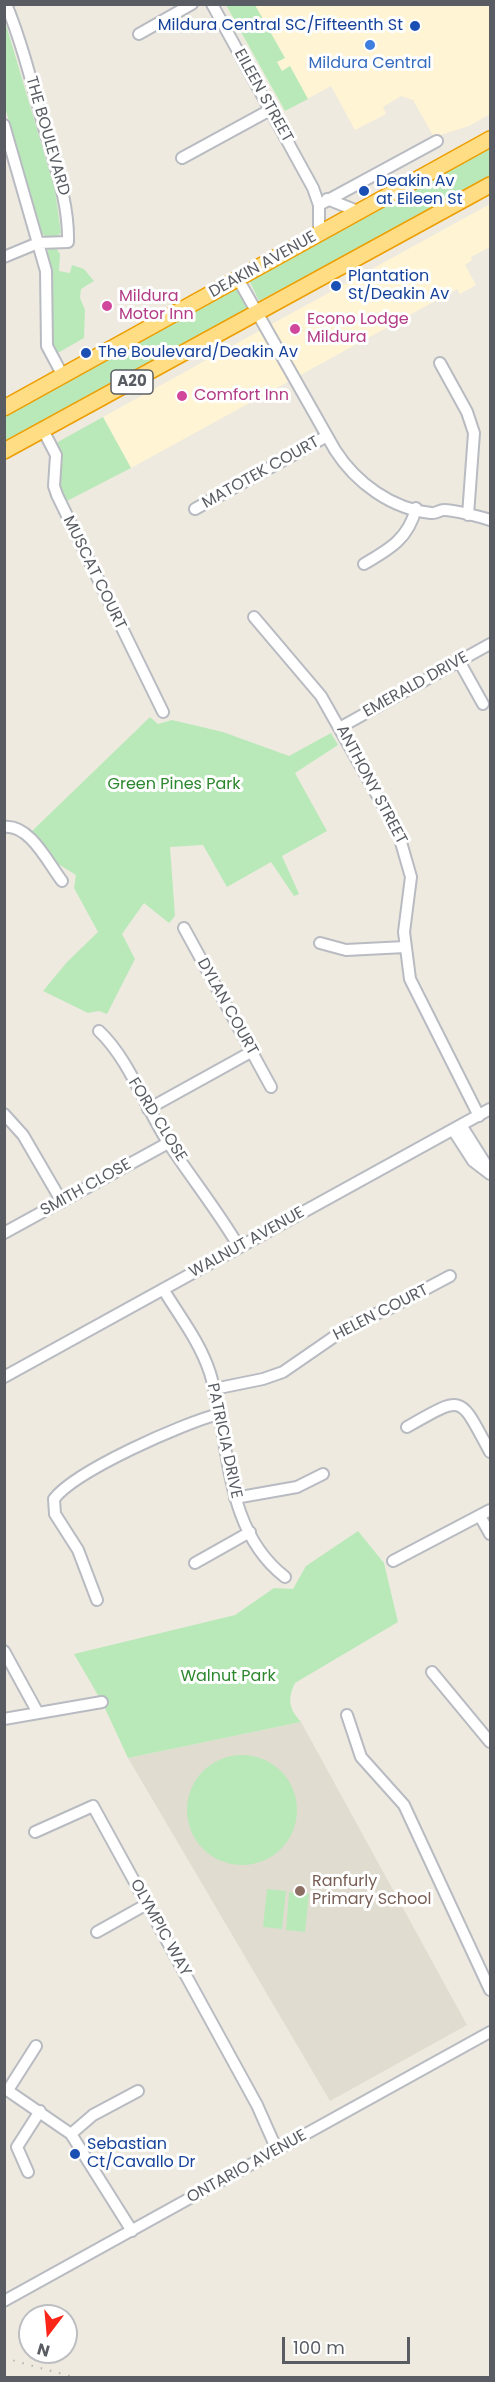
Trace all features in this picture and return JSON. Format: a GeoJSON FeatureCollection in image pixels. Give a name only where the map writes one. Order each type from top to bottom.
{"type":"FeatureCollection","features":[{"type":"Feature","properties":{"kind":"highway","name":"DEAKIN AVENUE"},"geometry":{"type":"LineString","coordinates":[[4,408],[490,139]]}},
{"type":"Feature","properties":{"kind":"highway","name":"A20"},"geometry":{"type":"LineString","coordinates":[[4,451],[490,184]]}},
{"type":"Feature","properties":{"kind":"street","name":"THE BOULEVARD"},"geometry":{"type":"LineString","coordinates":[[6,4],[22,46],[68,213],[68,242],[38,243]]}},
{"type":"Feature","properties":{"kind":"street"},"geometry":{"type":"LineString","coordinates":[[139,34],[192,4]]}},
{"type":"Feature","properties":{"kind":"street","name":"EILEEN STREET"},"geometry":{"type":"LineString","coordinates":[[212,4],[313,188],[324,203],[319,234]]}},
{"type":"Feature","properties":{"kind":"street"},"geometry":{"type":"LineString","coordinates":[[182,158],[270,110]]}},
{"type":"Feature","properties":{"kind":"street"},"geometry":{"type":"LineString","coordinates":[[4,125],[8,154],[38,243],[48,284],[45,326],[47,346],[63,376]]}},
{"type":"Feature","properties":{"kind":"street"},"geometry":{"type":"LineString","coordinates":[[324,203],[437,141]]}},
{"type":"Feature","properties":{"kind":"street"},"geometry":{"type":"LineString","coordinates":[[324,203],[360,212]]}},
{"type":"Feature","properties":{"kind":"street"},"geometry":{"type":"LineString","coordinates":[[4,257],[38,243]]}},
{"type":"Feature","properties":{"kind":"street"},"geometry":{"type":"LineString","coordinates":[[238,279],[327,436],[343,462],[363,483],[394,502],[431,513],[443,510],[490,520]]}},
{"type":"Feature","properties":{"kind":"street"},"geometry":{"type":"LineString","coordinates":[[440,363],[467,412],[474,434],[468,515]]}},
{"type":"Feature","properties":{"kind":"street","name":"MUSCAT COURT"},"geometry":{"type":"LineString","coordinates":[[43,430],[56,455],[54,486],[57,495],[163,712]]}},
{"type":"Feature","properties":{"kind":"street","name":"MATOTEK COURT"},"geometry":{"type":"LineString","coordinates":[[195,509],[327,436]]}},
{"type":"Feature","properties":{"kind":"street"},"geometry":{"type":"LineString","coordinates":[[364,564],[388,550],[404,536],[416,508]]}},
{"type":"Feature","properties":{"kind":"street","name":"ANTHONY STREET"},"geometry":{"type":"LineString","coordinates":[[254,617],[311,681],[341,727],[405,848],[411,890],[405,947],[408,972],[414,990],[460,1075],[485,1112]]}},
{"type":"Feature","properties":{"kind":"street","name":"EMERALD DRIVE"},"geometry":{"type":"LineString","coordinates":[[341,727],[490,644]]}},
{"type":"Feature","properties":{"kind":"street"},"geometry":{"type":"LineString","coordinates":[[459,661],[483,704]]}},
{"type":"Feature","properties":{"kind":"street"},"geometry":{"type":"LineString","coordinates":[[4,827],[15,826],[25,831],[62,881]]}},
{"type":"Feature","properties":{"kind":"street","name":"DYLAN COURT"},"geometry":{"type":"LineString","coordinates":[[184,928],[271,1087]]}},
{"type":"Feature","properties":{"kind":"street"},"geometry":{"type":"LineString","coordinates":[[320,943],[346,950],[405,947]]}},
{"type":"Feature","properties":{"kind":"street","name":"FORD CLOSE"},"geometry":{"type":"LineString","coordinates":[[99,1031],[112,1045],[168,1143],[215,1211],[236,1249]]}},
{"type":"Feature","properties":{"kind":"street"},"geometry":{"type":"LineString","coordinates":[[148,1109],[251,1052]]}},
{"type":"Feature","properties":{"kind":"street","name":"WALNUT AVENUE"},"geometry":{"type":"LineString","coordinates":[[4,1377],[485,1112]]}},
{"type":"Feature","properties":{"kind":"street"},"geometry":{"type":"LineString","coordinates":[[4,1114],[23,1135],[62,1202]]}},
{"type":"Feature","properties":{"kind":"street"},"geometry":{"type":"LineString","coordinates":[[457,1127],[490,1173]]}},
{"type":"Feature","properties":{"kind":"street","name":"SMITH CLOSE"},"geometry":{"type":"LineString","coordinates":[[4,1233],[168,1143]]}},
{"type":"Feature","properties":{"kind":"street","name":"HELEN COURT"},"geometry":{"type":"LineString","coordinates":[[214,1389],[284,1372],[354,1323],[388,1309],[450,1276]]}},
{"type":"Feature","properties":{"kind":"street","name":"PATRICIA DRIVE"},"geometry":{"type":"LineString","coordinates":[[167,1287],[205,1360],[214,1389],[235,1498],[250,1532],[267,1560],[285,1577]]}},
{"type":"Feature","properties":{"kind":"street"},"geometry":{"type":"LineString","coordinates":[[407,1427],[446,1405],[459,1404],[468,1410],[490,1452]]}},
{"type":"Feature","properties":{"kind":"street"},"geometry":{"type":"LineString","coordinates":[[97,1600],[78,1550],[55,1514],[54,1499],[63,1489],[135,1447],[219,1414]]}},
{"type":"Feature","properties":{"kind":"street"},"geometry":{"type":"LineString","coordinates":[[235,1498],[297,1487],[322,1474]]}},
{"type":"Feature","properties":{"kind":"street"},"geometry":{"type":"LineString","coordinates":[[393,1562],[490,1510]]}},
{"type":"Feature","properties":{"kind":"street"},"geometry":{"type":"LineString","coordinates":[[480,1516],[490,1534]]}},
{"type":"Feature","properties":{"kind":"street"},"geometry":{"type":"LineString","coordinates":[[195,1563],[250,1532]]}},
{"type":"Feature","properties":{"kind":"street"},"geometry":{"type":"LineString","coordinates":[[4,1651],[38,1713]]}},
{"type":"Feature","properties":{"kind":"street"},"geometry":{"type":"LineString","coordinates":[[432,1672],[490,1742]]}},
{"type":"Feature","properties":{"kind":"street"},"geometry":{"type":"LineString","coordinates":[[4,1719],[102,1702]]}},
{"type":"Feature","properties":{"kind":"street"},"geometry":{"type":"LineString","coordinates":[[347,1715],[361,1757],[404,1805],[490,1990]]}},
{"type":"Feature","properties":{"kind":"street","name":"OLYMPIC WAY"},"geometry":{"type":"LineString","coordinates":[[34,1832],[93,1806],[281,2148]]}},
{"type":"Feature","properties":{"kind":"street"},"geometry":{"type":"LineString","coordinates":[[97,1932],[147,1904]]}},
{"type":"Feature","properties":{"kind":"street","name":"ONTARIO AVENUE"},"geometry":{"type":"LineString","coordinates":[[4,2301],[490,2032]]}},
{"type":"Feature","properties":{"kind":"street"},"geometry":{"type":"LineString","coordinates":[[36,2046],[6,2089],[71,2134],[132,2231]]}},
{"type":"Feature","properties":{"kind":"street"},"geometry":{"type":"LineString","coordinates":[[71,2134],[93,2115],[138,2091]]}},
{"type":"Feature","properties":{"kind":"street"},"geometry":{"type":"LineString","coordinates":[[28,2172],[17,2147],[40,2111]]}},
{"type":"Feature","properties":{"kind":"shaded area","name":"Mildura Central"},"geometry":{"type":"Polygon","coordinates":[[[226,5],[490,5],[490,114],[469,126],[434,137],[413,100],[401,96],[383,107],[386,114],[355,130],[331,86],[285,111],[226,5]]]}},
{"type":"Feature","properties":{"kind":"shaded area"},"geometry":{"type":"Polygon","coordinates":[[[490,204],[490,247],[471,257],[472,260],[465,265],[476,285],[460,294],[457,289],[131,468],[103,417],[490,204]]]}},
{"type":"Feature","properties":{"kind":"shaded area","name":"Ranfurly Primary School"},"geometry":{"type":"Polygon","coordinates":[[[301,1722],[467,2025],[330,2101],[128,1758],[301,1722]]]}},
{"type":"Feature","properties":{"kind":"green space"},"geometry":{"type":"Polygon","coordinates":[[[226,5],[255,5],[285,58],[277,62],[282,71],[290,66],[308,99],[285,111],[226,5]]]}},
{"type":"Feature","properties":{"kind":"green space"},"geometry":{"type":"Polygon","coordinates":[[[4,18],[55,190],[61,233],[56,237],[45,236],[39,231],[5,107],[4,18]]]}},
{"type":"Feature","properties":{"kind":"green space"},"geometry":{"type":"Polygon","coordinates":[[[490,146],[490,179],[259,301],[249,280],[490,146]]]}},
{"type":"Feature","properties":{"kind":"green space"},"geometry":{"type":"Polygon","coordinates":[[[56,248],[60,254],[59,271],[70,273],[72,265],[84,269],[94,281],[81,289],[80,298],[85,310],[84,338],[56,354],[51,337],[53,291],[47,257],[48,249],[56,248]]]}},
{"type":"Feature","properties":{"kind":"green space"},"geometry":{"type":"Polygon","coordinates":[[[236,288],[248,309],[5,444],[5,414],[236,288]]]}},
{"type":"Feature","properties":{"kind":"green space"},"geometry":{"type":"Polygon","coordinates":[[[103,417],[131,468],[65,502],[60,486],[60,458],[56,443],[103,417]]]}},
{"type":"Feature","properties":{"kind":"green space","name":"Green Pines Park"},"geometry":{"type":"Polygon","coordinates":[[[150,717],[158,724],[172,720],[223,732],[289,756],[331,733],[338,745],[295,773],[327,831],[282,856],[299,894],[294,896],[271,862],[227,887],[203,845],[170,847],[175,916],[169,923],[144,903],[122,934],[135,959],[107,1014],[99,1011],[88,1013],[43,991],[67,962],[98,932],[74,888],[76,875],[55,862],[31,832],[150,717]]]}},
{"type":"Feature","properties":{"kind":"green space","name":"Walnut Park"},"geometry":{"type":"Polygon","coordinates":[[[358,1531],[384,1563],[398,1622],[295,1683],[290,1704],[301,1722],[128,1758],[102,1702],[74,1654],[235,1615],[274,1588],[293,1589],[306,1566],[358,1531]]]}},
{"type":"Feature","properties":{"kind":"green space"},"geometry":{"type":"Polygon","coordinates":[[[242,1755],[263,1759],[281,1771],[293,1789],[297,1810],[293,1831],[281,1849],[263,1861],[242,1865],[221,1861],[203,1849],[191,1831],[187,1810],[191,1789],[203,1771],[221,1759],[242,1755]]]}},
{"type":"Feature","properties":{"kind":"green space"},"geometry":{"type":"Polygon","coordinates":[[[267,1889],[286,1891],[282,1929],[263,1927],[267,1889]]]}},
{"type":"Feature","properties":{"kind":"green space"},"geometry":{"type":"Polygon","coordinates":[[[289,1892],[309,1894],[305,1932],[286,1930],[289,1892]]]}},
{"type":"Feature","properties":{"kind":"railway"},"geometry":{"type":"LineString","coordinates":[[4,2358],[77,2378]]}},
{"type":"Feature","properties":{"kind":"place","name":"Mildura Central SC/Fifteenth St"},"geometry":{"type":"Point","coordinates":[415,26]}},
{"type":"Feature","properties":{"kind":"place","name":"Mildura Central"},"geometry":{"type":"Point","coordinates":[370,45]}},
{"type":"Feature","properties":{"kind":"place","name":"Deakin Av at Eileen St"},"geometry":{"type":"Point","coordinates":[364,191]}},
{"type":"Feature","properties":{"kind":"place","name":"Plantation St/Deakin Av"},"geometry":{"type":"Point","coordinates":[336,286]}},
{"type":"Feature","properties":{"kind":"place","name":"Mildura Motor Inn"},"geometry":{"type":"Point","coordinates":[107,306]}},
{"type":"Feature","properties":{"kind":"place","name":"Econo Lodge Mildura"},"geometry":{"type":"Point","coordinates":[295,329]}},
{"type":"Feature","properties":{"kind":"place","name":"The Boulevard/Deakin Av"},"geometry":{"type":"Point","coordinates":[86,353]}},
{"type":"Feature","properties":{"kind":"place","name":"Comfort Inn"},"geometry":{"type":"Point","coordinates":[182,396]}},
{"type":"Feature","properties":{"kind":"place","name":"Ranfurly Primary School"},"geometry":{"type":"Point","coordinates":[300,1891]}},
{"type":"Feature","properties":{"kind":"place","name":"Sebastian Ct/Cavallo Dr"},"geometry":{"type":"Point","coordinates":[75,2154]}}]}
